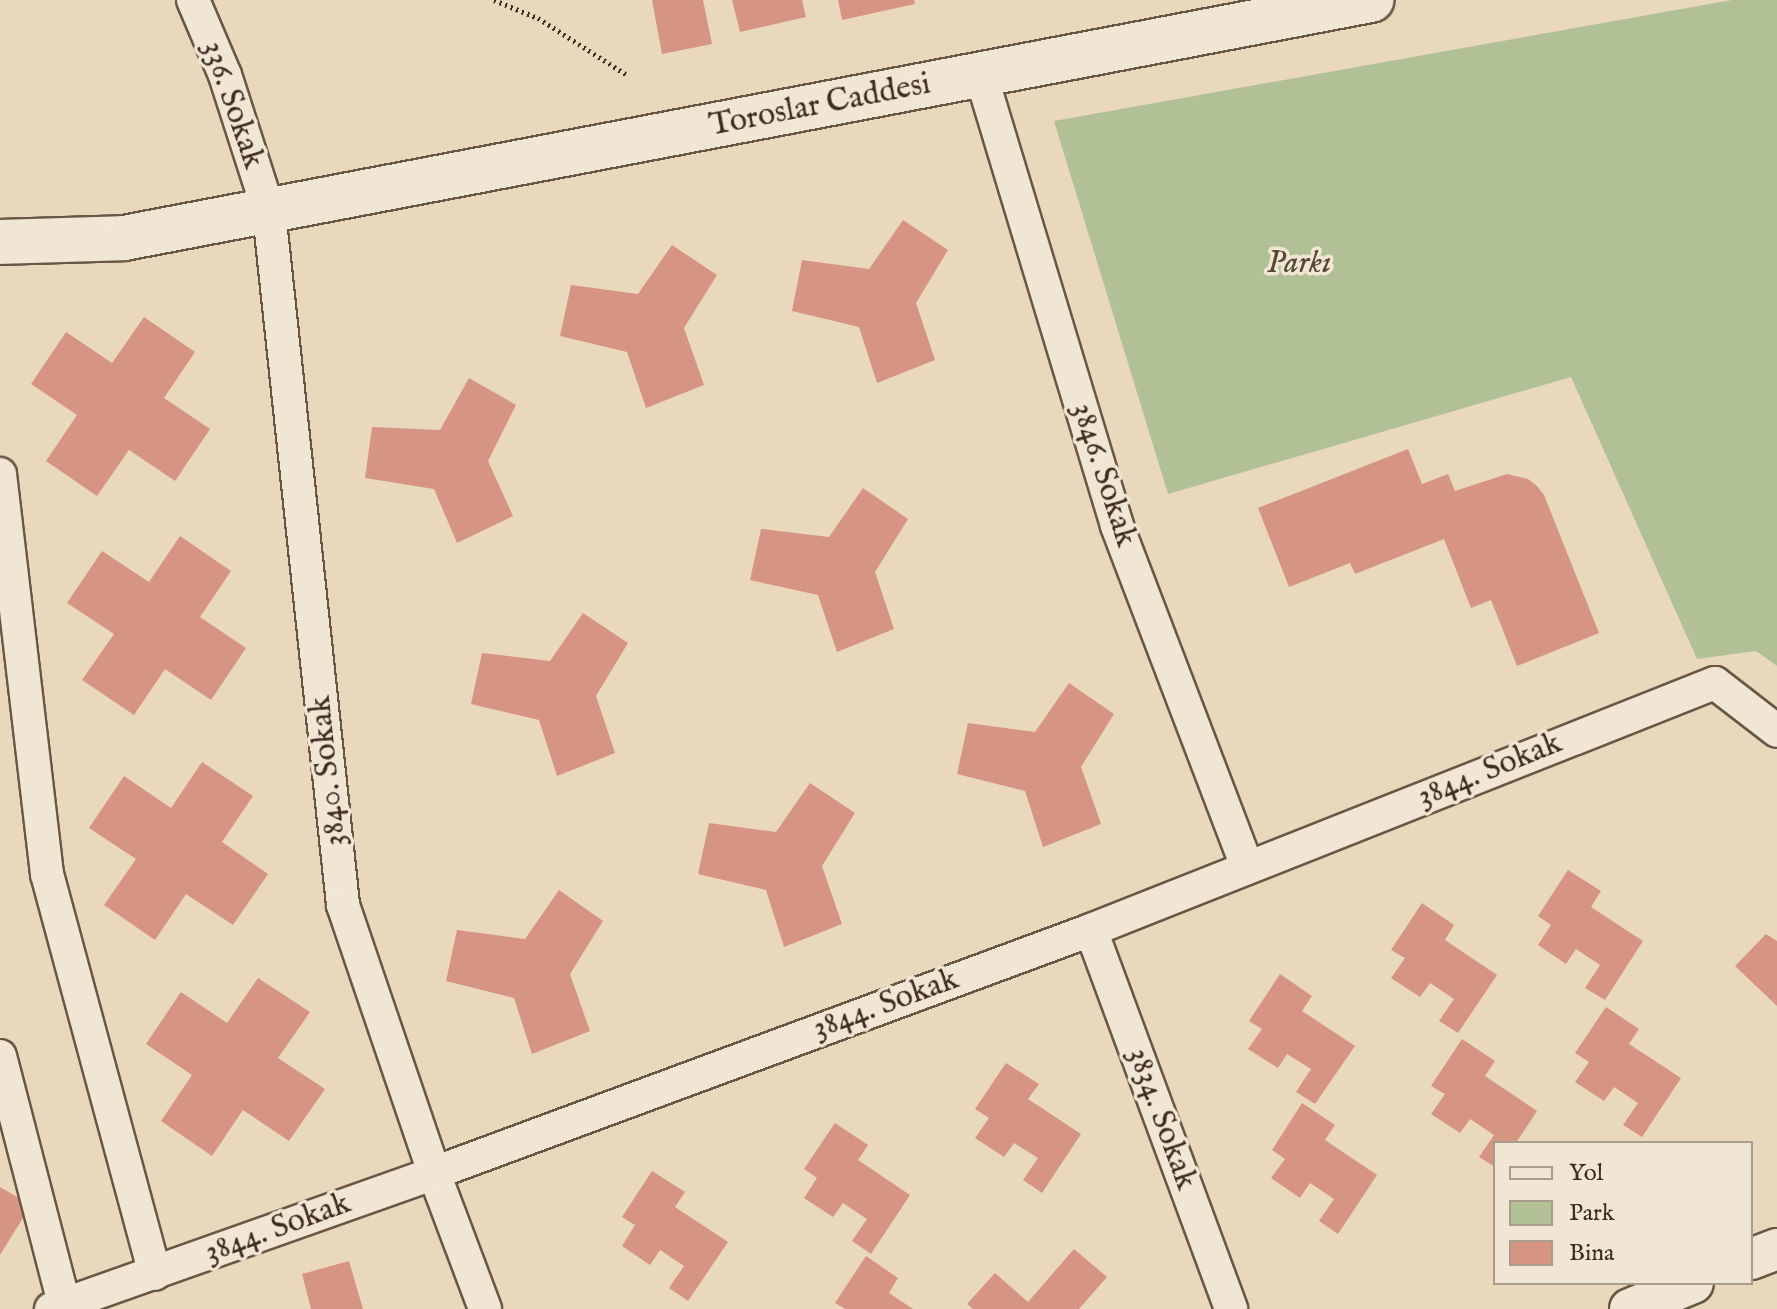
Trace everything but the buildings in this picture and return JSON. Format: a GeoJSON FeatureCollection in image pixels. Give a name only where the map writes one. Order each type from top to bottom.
{"type":"FeatureCollection","features":[{"type":"Feature","properties":{"kind":"main road","name":"Toroslar Caddesi"},"geometry":{"type":"LineString","coordinates":[[0,242],[124,238],[1371,0]]}},
{"type":"Feature","properties":{"kind":"main road","name":"Toroslar Caddesi"},"geometry":{"type":"LineString","coordinates":[[0,215],[119,210],[269,212]]}},
{"type":"Feature","properties":{"kind":"street","name":"336. Sokak"},"geometry":{"type":"LineString","coordinates":[[193,0],[225,75],[269,212]]}},
{"type":"Feature","properties":{"kind":"street","name":"3846. Sokak"},"geometry":{"type":"LineString","coordinates":[[981,75],[1117,526],[1247,867]]}},
{"type":"Feature","properties":{"kind":"street","name":"3840. Sokak"},"geometry":{"type":"LineString","coordinates":[[269,212],[343,905],[434,1173],[485,1309]]}},
{"type":"Feature","properties":{"kind":"street"},"geometry":{"type":"LineString","coordinates":[[0,474],[47,874],[155,1274]]}},
{"type":"Feature","properties":{"kind":"street","name":"3844. Sokak"},"geometry":{"type":"LineString","coordinates":[[58,1307],[434,1173],[1091,930],[1715,683],[1777,731]]}},
{"type":"Feature","properties":{"kind":"street","name":"3834. Sokak"},"geometry":{"type":"LineString","coordinates":[[1091,930],[1231,1309]]}},
{"type":"Feature","properties":{"kind":"street"},"geometry":{"type":"LineString","coordinates":[[0,1056],[58,1307]]}},
{"type":"Feature","properties":{"kind":"street"},"geometry":{"type":"LineString","coordinates":[[1753,1258],[1777,1249]]}},
{"type":"Feature","properties":{"kind":"street"},"geometry":{"type":"LineString","coordinates":[[1630,1309],[1688,1285]]}},
{"type":"Feature","properties":{"kind":"path"},"geometry":{"type":"LineString","coordinates":[[494,0],[538,18],[627,75]]}},
{"type":"Feature","properties":{"kind":"green space","name":"Parkı"},"geometry":{"type":"Polygon","coordinates":[[[1732,0],[1777,0],[1777,666],[1756,651],[1697,659],[1571,377],[1168,494],[1054,121],[1732,0]]]}}]}
